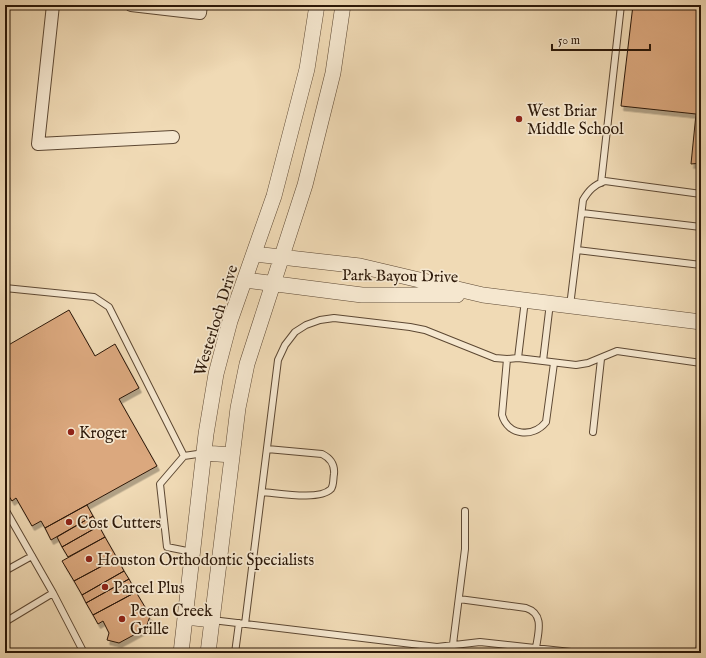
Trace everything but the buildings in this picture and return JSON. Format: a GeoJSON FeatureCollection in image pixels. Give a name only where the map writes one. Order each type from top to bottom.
{"type":"FeatureCollection","features":[{"type":"Feature","properties":{"kind":"street"},"geometry":{"type":"LineString","coordinates":[[53,5],[38,144],[173,137]]}},
{"type":"Feature","properties":{"kind":"street"},"geometry":{"type":"LineString","coordinates":[[131,5],[201,9]]}},
{"type":"Feature","properties":{"kind":"street","name":"Westerloch Drive"},"geometry":{"type":"LineString","coordinates":[[182,653],[204,453],[216,374],[230,321],[274,196],[307,69],[317,5]]}},
{"type":"Feature","properties":{"kind":"street"},"geometry":{"type":"LineString","coordinates":[[208,653],[238,408],[247,364],[305,185],[333,73],[343,5]]}},
{"type":"Feature","properties":{"kind":"street"},"geometry":{"type":"LineString","coordinates":[[307,69],[333,73]]}},
{"type":"Feature","properties":{"kind":"street","name":"Park Bayou Drive"},"geometry":{"type":"LineString","coordinates":[[254,254],[360,266],[483,295],[701,322]]}},
{"type":"Feature","properties":{"kind":"street","name":"Park Bayou Drive"},"geometry":{"type":"LineString","coordinates":[[245,280],[362,295],[483,295]]}},
{"type":"Feature","properties":{"kind":"street"},"geometry":{"type":"LineString","coordinates":[[204,453],[232,455]]}},
{"type":"Feature","properties":{"kind":"street"},"geometry":{"type":"LineString","coordinates":[[186,617],[212,620]]}},
{"type":"Feature","properties":{"kind":"lane"},"geometry":{"type":"LineString","coordinates":[[601,183],[621,5]]}},
{"type":"Feature","properties":{"kind":"lane"},"geometry":{"type":"LineString","coordinates":[[570,306],[583,200],[588,190],[605,181],[701,194]]}},
{"type":"Feature","properties":{"kind":"lane"},"geometry":{"type":"LineString","coordinates":[[582,213],[701,227]]}},
{"type":"Feature","properties":{"kind":"lane"},"geometry":{"type":"LineString","coordinates":[[577,250],[701,265]]}},
{"type":"Feature","properties":{"kind":"lane"},"geometry":{"type":"LineString","coordinates":[[5,288],[94,297],[109,307],[184,456]]}},
{"type":"Feature","properties":{"kind":"lane"},"geometry":{"type":"LineString","coordinates":[[518,358],[525,300]]}},
{"type":"Feature","properties":{"kind":"lane"},"geometry":{"type":"LineString","coordinates":[[543,361],[550,303]]}},
{"type":"Feature","properties":{"kind":"lane"},"geometry":{"type":"LineString","coordinates":[[236,653],[242,624],[262,492],[278,360],[290,338],[295,332],[306,324],[334,318],[410,327],[440,335],[495,358],[518,358],[576,365],[601,359],[617,351],[701,363]]}},
{"type":"Feature","properties":{"kind":"lane"},"geometry":{"type":"LineString","coordinates":[[507,359],[502,415],[508,428],[515,431],[531,432],[541,428],[546,422],[554,363]]}},
{"type":"Feature","properties":{"kind":"lane"},"geometry":{"type":"LineString","coordinates":[[593,432],[601,359]]}},
{"type":"Feature","properties":{"kind":"lane"},"geometry":{"type":"LineString","coordinates":[[262,492],[314,496],[330,489],[333,485],[333,463],[328,457],[322,454],[267,449]]}},
{"type":"Feature","properties":{"kind":"lane"},"geometry":{"type":"LineString","coordinates":[[193,552],[167,547],[160,484],[184,456],[204,453]]}},
{"type":"Feature","properties":{"kind":"lane"},"geometry":{"type":"LineString","coordinates":[[5,509],[53,593],[84,653]]}},
{"type":"Feature","properties":{"kind":"lane"},"geometry":{"type":"LineString","coordinates":[[453,644],[465,549],[465,511]]}},
{"type":"Feature","properties":{"kind":"lane"},"geometry":{"type":"LineString","coordinates":[[5,525],[12,521]]}},
{"type":"Feature","properties":{"kind":"lane"},"geometry":{"type":"LineString","coordinates":[[5,571],[32,556]]}},
{"type":"Feature","properties":{"kind":"lane"},"geometry":{"type":"LineString","coordinates":[[5,622],[53,593]]}},
{"type":"Feature","properties":{"kind":"lane"},"geometry":{"type":"LineString","coordinates":[[458,599],[532,610],[536,614],[538,620],[536,648]]}},
{"type":"Feature","properties":{"kind":"lane"},"geometry":{"type":"LineString","coordinates":[[212,620],[437,647],[480,642],[580,653]]}},
{"type":"Feature","properties":{"kind":"lane"},"geometry":{"type":"LineString","coordinates":[[699,653],[701,636]]}},
{"type":"Feature","properties":{"kind":"place","name":"West Briar Middle School"},"geometry":{"type":"Point","coordinates":[519,119]}},
{"type":"Feature","properties":{"kind":"place","name":"Kroger"},"geometry":{"type":"Point","coordinates":[71,432]}},
{"type":"Feature","properties":{"kind":"place","name":"Cost Cutters"},"geometry":{"type":"Point","coordinates":[69,522]}},
{"type":"Feature","properties":{"kind":"place","name":"Houston Orthodontic Specialists"},"geometry":{"type":"Point","coordinates":[89,559]}},
{"type":"Feature","properties":{"kind":"place","name":"Parcel Plus"},"geometry":{"type":"Point","coordinates":[105,587]}},
{"type":"Feature","properties":{"kind":"place","name":"Pecan Creek Grille"},"geometry":{"type":"Point","coordinates":[122,619]}}]}
